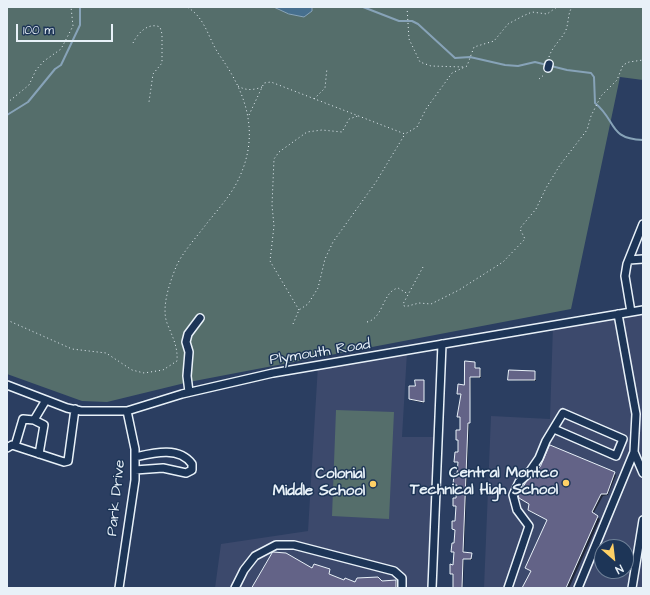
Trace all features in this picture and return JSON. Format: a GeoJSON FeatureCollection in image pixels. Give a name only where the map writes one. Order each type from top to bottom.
{"type":"FeatureCollection","features":[{"type":"Feature","properties":{"kind":"street"},"geometry":{"type":"LineString","coordinates":[[631,312],[625,276],[628,260],[643,224]]}},
{"type":"Feature","properties":{"kind":"street"},"geometry":{"type":"LineString","coordinates":[[628,260],[643,259]]}},
{"type":"Feature","properties":{"kind":"street","name":"Plymouth Road"},"geometry":{"type":"LineString","coordinates":[[7,385],[76,410],[94,412],[127,411],[189,392],[273,373],[407,352],[442,344],[643,310]]}},
{"type":"Feature","properties":{"kind":"street"},"geometry":{"type":"LineString","coordinates":[[578,588],[634,452],[636,414],[618,314]]}},
{"type":"Feature","properties":{"kind":"street"},"geometry":{"type":"LineString","coordinates":[[189,392],[187,376],[188,352],[186,342],[188,334],[200,318]]}},
{"type":"Feature","properties":{"kind":"street"},"geometry":{"type":"LineString","coordinates":[[432,588],[442,344]]}},
{"type":"Feature","properties":{"kind":"street"},"geometry":{"type":"LineString","coordinates":[[34,420],[46,400]]}},
{"type":"Feature","properties":{"kind":"street"},"geometry":{"type":"LineString","coordinates":[[7,448],[15,446],[64,462],[68,461],[76,410]]}},
{"type":"Feature","properties":{"kind":"street","name":"Park Drive"},"geometry":{"type":"LineString","coordinates":[[120,588],[136,480],[135,457],[127,411]]}},
{"type":"Feature","properties":{"kind":"street"},"geometry":{"type":"LineString","coordinates":[[508,588],[529,526],[517,510],[513,495],[519,482],[528,474],[539,458],[546,441],[563,414],[623,439],[635,436]]}},
{"type":"Feature","properties":{"kind":"street"},"geometry":{"type":"LineString","coordinates":[[15,446],[23,419],[34,420],[44,425],[39,454]]}},
{"type":"Feature","properties":{"kind":"street"},"geometry":{"type":"LineString","coordinates":[[554,429],[616,456],[623,439]]}},
{"type":"Feature","properties":{"kind":"street"},"geometry":{"type":"LineString","coordinates":[[135,457],[164,452],[173,453],[185,457],[192,464],[193,468],[190,472],[186,473],[163,468],[135,470]]}},
{"type":"Feature","properties":{"kind":"street"},"geometry":{"type":"LineString","coordinates":[[634,452],[643,474]]}},
{"type":"Feature","properties":{"kind":"street"},"geometry":{"type":"LineString","coordinates":[[632,588],[643,520]]}},
{"type":"Feature","properties":{"kind":"street"},"geometry":{"type":"LineString","coordinates":[[234,588],[244,570],[255,556],[276,544],[294,545],[394,571],[402,578],[402,588]]}},
{"type":"Feature","properties":{"kind":"path"},"geometry":{"type":"LineString","coordinates":[[7,102],[29,84],[36,70],[44,61],[62,49],[73,26],[71,7]]}},
{"type":"Feature","properties":{"kind":"path"},"geometry":{"type":"LineString","coordinates":[[7,320],[72,349],[106,353],[132,370],[144,373],[154,372],[171,366],[177,360],[173,335],[167,322],[166,314],[167,297],[177,266],[234,187],[243,168],[249,146],[249,116],[238,86],[230,69],[216,50],[200,17],[187,7]]}},
{"type":"Feature","properties":{"kind":"path"},"geometry":{"type":"LineString","coordinates":[[407,7],[409,39],[420,62],[431,66],[464,67]]}},
{"type":"Feature","properties":{"kind":"path"},"geometry":{"type":"LineString","coordinates":[[293,324],[299,310],[308,304],[318,288],[325,259],[333,242],[376,182],[405,134],[417,127],[426,109],[452,73],[467,66],[474,47],[494,41],[508,24],[532,12],[547,14],[557,7]]}},
{"type":"Feature","properties":{"kind":"path"},"geometry":{"type":"LineString","coordinates":[[549,66],[550,53],[566,30],[568,14],[572,7]]}},
{"type":"Feature","properties":{"kind":"path"},"geometry":{"type":"LineString","coordinates":[[133,43],[143,29],[157,26],[160,27],[162,34],[162,63],[153,74],[149,102]]}},
{"type":"Feature","properties":{"kind":"path"},"geometry":{"type":"LineString","coordinates":[[422,267],[404,306],[419,303],[431,304],[460,290],[503,262],[525,239],[521,232],[521,227],[536,209],[546,188],[560,165],[587,130],[595,107],[604,92],[616,80],[623,65],[629,62],[643,60]]}},
{"type":"Feature","properties":{"kind":"path"},"geometry":{"type":"LineString","coordinates":[[314,99],[325,88],[327,68]]}},
{"type":"Feature","properties":{"kind":"path"},"geometry":{"type":"LineString","coordinates":[[238,86],[242,89],[253,90],[271,82],[405,134]]}},
{"type":"Feature","properties":{"kind":"path"},"geometry":{"type":"LineString","coordinates":[[249,116],[263,86]]}},
{"type":"Feature","properties":{"kind":"path"},"geometry":{"type":"LineString","coordinates":[[299,310],[270,261],[274,226],[272,205],[274,159],[279,152],[307,132],[322,130],[342,132],[349,119],[359,116]]}},
{"type":"Feature","properties":{"kind":"path"},"geometry":{"type":"LineString","coordinates":[[367,322],[374,319],[392,291],[398,288],[409,294]]}},
{"type":"Feature","properties":{"kind":"shaded area"},"geometry":{"type":"Polygon","coordinates":[[[274,7],[312,7],[312,11],[304,17],[289,14],[274,7]]]}},
{"type":"Feature","properties":{"kind":"shaded area","name":"Central Montco Technical High School"},"geometry":{"type":"Polygon","coordinates":[[[643,310],[643,588],[484,588],[491,416],[550,419],[553,325],[643,310]]]}},
{"type":"Feature","properties":{"kind":"shaded area","name":"Colonial Middle School"},"geometry":{"type":"Polygon","coordinates":[[[407,352],[402,437],[438,437],[432,588],[215,588],[221,544],[308,531],[318,365],[407,352]]]}},
{"type":"Feature","properties":{"kind":"green space"},"geometry":{"type":"Polygon","coordinates":[[[7,7],[643,7],[643,80],[620,77],[571,309],[189,382],[107,402],[82,401],[7,374],[7,7]]]}},
{"type":"Feature","properties":{"kind":"green space"},"geometry":{"type":"Polygon","coordinates":[[[336,410],[394,412],[389,519],[332,516],[336,410]]]}},
{"type":"Feature","properties":{"kind":"building"},"geometry":{"type":"Polygon","coordinates":[[[465,361],[475,362],[475,368],[480,368],[480,377],[470,377],[470,423],[468,423],[463,552],[472,553],[471,559],[463,559],[462,588],[453,588],[453,574],[450,574],[450,564],[453,565],[454,552],[451,552],[452,543],[454,543],[455,530],[452,529],[452,521],[455,521],[456,506],[453,506],[453,498],[456,498],[457,485],[453,485],[454,474],[457,474],[458,462],[454,462],[455,452],[458,452],[456,430],[460,430],[460,417],[457,417],[461,394],[457,394],[458,384],[464,385],[465,361]]]}},
{"type":"Feature","properties":{"kind":"building"},"geometry":{"type":"Polygon","coordinates":[[[509,370],[535,371],[535,380],[508,380],[509,370]]]}},
{"type":"Feature","properties":{"kind":"building"},"geometry":{"type":"Polygon","coordinates":[[[415,380],[424,380],[424,402],[409,399],[409,386],[415,386],[415,380]]]}},
{"type":"Feature","properties":{"kind":"building"},"geometry":{"type":"Polygon","coordinates":[[[550,445],[615,472],[607,494],[601,494],[592,512],[598,516],[566,588],[522,588],[531,571],[525,568],[547,520],[528,510],[529,504],[519,498],[518,495],[526,482],[540,467],[550,445]]]}},
{"type":"Feature","properties":{"kind":"building"},"geometry":{"type":"Polygon","coordinates":[[[273,552],[286,553],[312,568],[314,564],[330,569],[329,574],[344,580],[345,578],[355,582],[357,578],[378,577],[382,581],[396,580],[396,588],[252,588],[273,552]]]}},
{"type":"Feature","properties":{"kind":"waterway"},"geometry":{"type":"LineString","coordinates":[[7,115],[28,102],[55,69],[61,65],[80,25],[80,7]]}},
{"type":"Feature","properties":{"kind":"waterway"},"geometry":{"type":"LineString","coordinates":[[363,7],[399,21],[412,21],[418,24],[455,58],[470,57],[505,65],[518,66],[535,62],[567,70],[591,73],[594,77],[595,103],[607,116],[614,128],[618,133],[624,136],[632,139],[643,140]]}},
{"type":"Feature","properties":{"kind":"place","name":"Central Montco Technical High School"},"geometry":{"type":"Point","coordinates":[566,483]}},
{"type":"Feature","properties":{"kind":"place","name":"Colonial Middle School"},"geometry":{"type":"Point","coordinates":[373,484]}}]}
